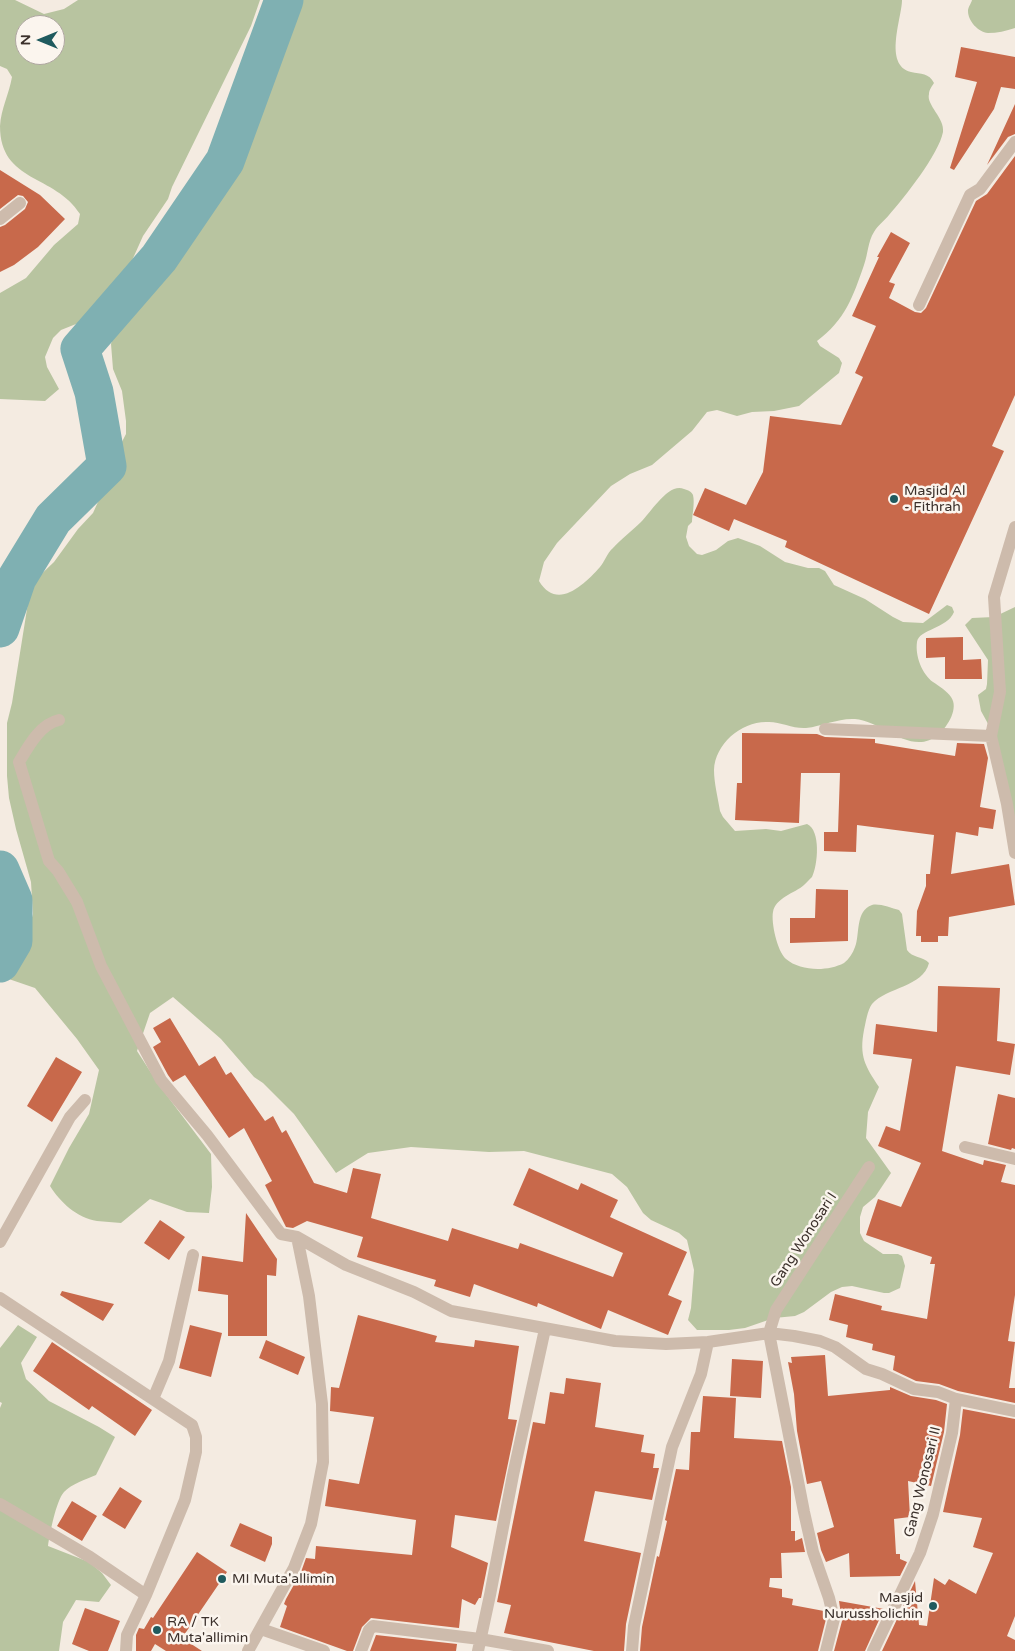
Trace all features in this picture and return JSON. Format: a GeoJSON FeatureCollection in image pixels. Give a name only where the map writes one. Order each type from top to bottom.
{"type":"FeatureCollection","features":[{"type":"Feature","properties":{"kind":"street"},"geometry":{"type":"LineString","coordinates":[[919,305],[970,195],[980,189],[1015,142]]}},
{"type":"Feature","properties":{"kind":"street"},"geometry":{"type":"LineString","coordinates":[[0,219],[20,203]]}},
{"type":"Feature","properties":{"kind":"street"},"geometry":{"type":"LineString","coordinates":[[1015,527],[994,597],[1000,692],[991,736],[1007,804],[1015,853]]}},
{"type":"Feature","properties":{"kind":"street"},"geometry":{"type":"LineString","coordinates":[[59,720],[52,722],[33,740],[19,762],[49,861],[58,871],[77,902],[101,966],[161,1080],[207,1135],[281,1234],[297,1237],[346,1265],[414,1292],[451,1310],[615,1341],[666,1344],[708,1342],[769,1333],[820,1341],[835,1347],[866,1369],[882,1374],[914,1389],[938,1392],[956,1399],[1015,1410]]}},
{"type":"Feature","properties":{"kind":"street"},"geometry":{"type":"LineString","coordinates":[[825,729],[991,736]]}},
{"type":"Feature","properties":{"kind":"street"},"geometry":{"type":"LineString","coordinates":[[0,1242],[70,1117],[85,1100]]}},
{"type":"Feature","properties":{"kind":"street"},"geometry":{"type":"LineString","coordinates":[[965,1147],[1015,1159]]}},
{"type":"Feature","properties":{"kind":"street","name":"Gang Wonosari I"},"geometry":{"type":"LineString","coordinates":[[769,1333],[776,1310],[869,1167]]}},
{"type":"Feature","properties":{"kind":"street"},"geometry":{"type":"LineString","coordinates":[[248,1651],[294,1568],[311,1524],[323,1462],[322,1404],[309,1296],[297,1237]]}},
{"type":"Feature","properties":{"kind":"street"},"geometry":{"type":"LineString","coordinates":[[153,1399],[169,1361],[194,1255]]}},
{"type":"Feature","properties":{"kind":"street"},"geometry":{"type":"LineString","coordinates":[[0,1298],[192,1425],[196,1437],[196,1452],[185,1500],[146,1595],[127,1635],[126,1651]]}},
{"type":"Feature","properties":{"kind":"street"},"geometry":{"type":"LineString","coordinates":[[479,1645],[545,1329]]}},
{"type":"Feature","properties":{"kind":"street"},"geometry":{"type":"LineString","coordinates":[[769,1333],[813,1552],[829,1598],[834,1619],[826,1651]]}},
{"type":"Feature","properties":{"kind":"street"},"geometry":{"type":"LineString","coordinates":[[632,1651],[634,1626],[672,1447],[702,1374],[708,1342]]}},
{"type":"Feature","properties":{"kind":"street","name":"Gang Wonosari II"},"geometry":{"type":"LineString","coordinates":[[873,1651],[920,1553],[933,1514],[952,1433],[956,1399]]}},
{"type":"Feature","properties":{"kind":"street"},"geometry":{"type":"LineString","coordinates":[[0,1504],[90,1557],[146,1595]]}},
{"type":"Feature","properties":{"kind":"street"},"geometry":{"type":"LineString","coordinates":[[361,1651],[369,1630],[373,1626],[479,1645],[548,1651]]}},
{"type":"Feature","properties":{"kind":"street"},"geometry":{"type":"LineString","coordinates":[[261,1629],[324,1651]]}},
{"type":"Feature","properties":{"kind":"green space"},"geometry":{"type":"Polygon","coordinates":[[[0,0],[15,0],[44,14],[64,9],[78,0],[260,0],[251,26],[172,187],[168,199],[143,236],[130,265],[108,292],[99,310],[81,322],[61,330],[53,338],[45,357],[47,367],[59,389],[45,401],[0,399],[0,293],[26,278],[54,245],[78,224],[80,214],[57,191],[19,168],[9,158],[2,145],[0,126],[12,77],[7,69],[0,66],[0,0]]]}},
{"type":"Feature","properties":{"kind":"green space"},"geometry":{"type":"Polygon","coordinates":[[[303,0],[902,0],[896,40],[898,60],[903,68],[911,72],[924,74],[930,77],[934,83],[929,98],[941,122],[943,132],[935,152],[912,187],[877,227],[872,236],[860,277],[847,307],[835,325],[817,341],[820,346],[839,358],[842,363],[839,373],[799,406],[774,411],[752,412],[737,416],[717,410],[707,412],[692,431],[652,465],[630,474],[611,486],[557,543],[544,562],[539,581],[546,590],[554,594],[570,592],[578,587],[594,574],[619,541],[641,522],[666,494],[678,488],[684,489],[693,495],[692,522],[688,526],[686,537],[689,546],[697,554],[702,555],[716,550],[728,541],[738,538],[760,546],[785,562],[808,568],[819,568],[825,571],[834,585],[865,599],[903,622],[923,623],[947,605],[952,607],[954,612],[946,622],[923,634],[917,642],[918,659],[923,670],[929,679],[947,693],[953,701],[954,706],[951,717],[939,734],[929,740],[918,742],[897,736],[866,721],[855,719],[806,728],[774,722],[759,722],[740,729],[725,742],[719,751],[714,770],[720,811],[735,831],[766,829],[781,831],[807,824],[815,833],[817,857],[812,877],[800,888],[781,899],[773,912],[775,936],[780,950],[786,959],[799,966],[814,969],[830,968],[844,963],[851,956],[855,947],[860,917],[863,912],[872,905],[882,905],[899,910],[902,914],[907,950],[909,953],[929,963],[920,977],[886,994],[872,1004],[867,1017],[862,1047],[864,1060],[879,1087],[868,1112],[866,1138],[891,1173],[875,1197],[863,1207],[860,1217],[860,1233],[864,1241],[883,1254],[898,1254],[902,1256],[905,1266],[900,1288],[884,1293],[852,1286],[842,1287],[831,1292],[804,1312],[795,1316],[774,1318],[745,1328],[697,1330],[688,1320],[691,1308],[694,1270],[687,1240],[679,1233],[651,1220],[643,1213],[627,1187],[612,1174],[524,1151],[489,1152],[411,1147],[368,1153],[336,1173],[294,1114],[263,1083],[254,1077],[221,1039],[173,997],[150,1013],[137,1051],[159,1085],[211,1154],[212,1187],[209,1213],[187,1212],[150,1199],[121,1223],[97,1221],[76,1213],[59,1198],[50,1186],[89,1114],[99,1070],[77,1039],[35,988],[3,977],[8,965],[24,944],[33,914],[31,882],[16,829],[9,798],[7,776],[7,723],[12,703],[31,584],[54,562],[78,529],[93,513],[113,459],[126,434],[122,391],[113,369],[111,344],[118,319],[168,262],[224,191],[279,54],[300,11],[303,0]]]}},
{"type":"Feature","properties":{"kind":"green space"},"geometry":{"type":"Polygon","coordinates":[[[972,0],[1015,0],[1015,28],[991,33],[981,31],[968,15],[972,0]]]}},
{"type":"Feature","properties":{"kind":"green space"},"geometry":{"type":"Polygon","coordinates":[[[1015,607],[1015,819],[992,731],[981,711],[978,695],[986,689],[988,660],[965,625],[972,618],[994,617],[1015,607]]]}},
{"type":"Feature","properties":{"kind":"green space"},"geometry":{"type":"Polygon","coordinates":[[[18,1325],[37,1337],[21,1363],[26,1379],[49,1401],[115,1437],[96,1475],[67,1489],[58,1502],[48,1546],[89,1562],[102,1573],[111,1585],[99,1602],[76,1600],[63,1622],[59,1651],[0,1651],[0,1408],[2,1403],[0,1402],[0,1348],[18,1325]]]}},
{"type":"Feature","properties":{"kind":"building"},"geometry":{"type":"Polygon","coordinates":[[[961,47],[1015,57],[1015,89],[1001,87],[994,109],[954,170],[950,168],[977,82],[955,77],[961,47]]]}},
{"type":"Feature","properties":{"kind":"building"},"geometry":{"type":"Polygon","coordinates":[[[1015,104],[1015,134],[1008,137],[987,165],[1015,104]]]}},
{"type":"Feature","properties":{"kind":"building"},"geometry":{"type":"Polygon","coordinates":[[[1015,156],[1015,395],[992,446],[1004,451],[929,614],[785,547],[787,541],[734,519],[729,531],[693,515],[705,488],[746,505],[763,472],[770,416],[841,425],[863,377],[855,373],[876,326],[852,316],[879,257],[877,257],[891,232],[910,243],[889,282],[895,284],[889,298],[915,312],[921,313],[926,308],[976,201],[987,194],[1015,156]]]}},
{"type":"Feature","properties":{"kind":"building"},"geometry":{"type":"Polygon","coordinates":[[[0,170],[40,195],[65,219],[38,247],[14,265],[0,272],[0,227],[25,209],[28,202],[23,196],[18,195],[0,209],[0,170]]]}},
{"type":"Feature","properties":{"kind":"building"},"geometry":{"type":"Polygon","coordinates":[[[963,637],[963,660],[981,659],[982,679],[945,679],[945,657],[926,658],[926,638],[963,637]]]}},
{"type":"Feature","properties":{"kind":"building"},"geometry":{"type":"Polygon","coordinates":[[[742,733],[817,734],[825,737],[875,739],[875,743],[955,756],[957,743],[984,744],[988,758],[980,807],[996,810],[993,829],[979,827],[978,836],[956,832],[951,874],[1009,864],[1015,905],[949,917],[948,936],[938,936],[938,942],[921,942],[921,936],[916,936],[917,911],[926,886],[926,874],[930,874],[934,835],[857,825],[856,852],[824,851],[824,832],[838,832],[840,773],[801,773],[799,823],[735,820],[737,783],[742,783],[742,733]]]}},
{"type":"Feature","properties":{"kind":"building"},"geometry":{"type":"Polygon","coordinates":[[[816,889],[848,890],[848,941],[790,943],[790,918],[815,918],[816,889]]]}},
{"type":"Feature","properties":{"kind":"building"},"geometry":{"type":"Polygon","coordinates":[[[938,986],[1000,988],[997,1041],[1015,1044],[1010,1075],[956,1066],[942,1151],[983,1165],[984,1160],[1006,1165],[1001,1182],[1015,1185],[1015,1295],[1008,1341],[1015,1342],[1009,1388],[1015,1388],[1015,1403],[958,1391],[939,1384],[916,1381],[893,1370],[895,1356],[872,1350],[873,1344],[846,1337],[848,1325],[829,1320],[835,1294],[882,1306],[881,1310],[927,1319],[935,1264],[930,1264],[932,1257],[866,1235],[878,1199],[901,1207],[921,1163],[878,1146],[886,1126],[900,1131],[912,1059],[873,1054],[876,1024],[937,1032],[938,986]]]}},
{"type":"Feature","properties":{"kind":"building"},"geometry":{"type":"Polygon","coordinates":[[[170,1018],[199,1066],[215,1056],[226,1075],[231,1072],[265,1121],[273,1116],[282,1133],[286,1130],[314,1183],[347,1193],[353,1168],[381,1174],[371,1218],[448,1241],[452,1228],[518,1249],[520,1243],[613,1277],[623,1253],[513,1205],[529,1168],[578,1190],[581,1183],[618,1200],[610,1217],[687,1252],[668,1295],[682,1301],[668,1335],[608,1310],[601,1329],[538,1303],[537,1307],[474,1284],[470,1297],[434,1286],[436,1280],[357,1257],[363,1237],[307,1221],[293,1228],[286,1227],[265,1185],[272,1181],[244,1128],[229,1138],[185,1075],[173,1082],[168,1075],[153,1047],[161,1042],[153,1028],[170,1018]]]}},
{"type":"Feature","properties":{"kind":"building"},"geometry":{"type":"Polygon","coordinates":[[[56,1057],[82,1072],[52,1122],[27,1106],[56,1057]]]}},
{"type":"Feature","properties":{"kind":"building"},"geometry":{"type":"Polygon","coordinates":[[[998,1094],[1015,1098],[1015,1149],[1012,1148],[1011,1150],[988,1144],[998,1094]]]}},
{"type":"Feature","properties":{"kind":"building"},"geometry":{"type":"Polygon","coordinates":[[[246,1213],[277,1259],[276,1276],[267,1275],[267,1336],[228,1336],[228,1295],[198,1291],[202,1256],[243,1262],[246,1213]]]}},
{"type":"Feature","properties":{"kind":"building"},"geometry":{"type":"Polygon","coordinates":[[[160,1220],[185,1237],[169,1260],[144,1243],[160,1220]]]}},
{"type":"Feature","properties":{"kind":"building"},"geometry":{"type":"Polygon","coordinates":[[[62,1291],[114,1304],[103,1321],[60,1295],[62,1291]]]}},
{"type":"Feature","properties":{"kind":"building"},"geometry":{"type":"Polygon","coordinates":[[[358,1315],[437,1336],[435,1342],[474,1347],[475,1340],[519,1346],[508,1419],[517,1420],[496,1521],[455,1515],[451,1547],[488,1563],[481,1598],[479,1598],[475,1605],[462,1599],[459,1628],[371,1618],[362,1627],[353,1651],[347,1651],[280,1627],[287,1606],[284,1604],[286,1599],[301,1572],[306,1558],[315,1559],[316,1546],[412,1555],[416,1520],[325,1506],[329,1479],[359,1484],[374,1417],[330,1411],[331,1387],[339,1388],[358,1315]]]}},
{"type":"Feature","properties":{"kind":"building"},"geometry":{"type":"Polygon","coordinates":[[[190,1325],[222,1333],[211,1377],[179,1368],[190,1325]]]}},
{"type":"Feature","properties":{"kind":"building"},"geometry":{"type":"Polygon","coordinates":[[[266,1340],[305,1357],[298,1375],[259,1358],[266,1340]]]}},
{"type":"Feature","properties":{"kind":"building"},"geometry":{"type":"Polygon","coordinates":[[[52,1342],[152,1410],[135,1436],[92,1406],[89,1410],[33,1371],[52,1342]]]}},
{"type":"Feature","properties":{"kind":"building"},"geometry":{"type":"Polygon","coordinates":[[[825,1355],[828,1396],[890,1390],[890,1387],[911,1396],[936,1400],[947,1404],[944,1432],[931,1486],[908,1481],[910,1517],[894,1519],[896,1554],[900,1554],[900,1559],[907,1562],[900,1576],[850,1577],[849,1553],[826,1562],[821,1550],[817,1533],[834,1527],[821,1481],[807,1484],[797,1431],[794,1394],[788,1362],[792,1363],[791,1357],[825,1355]]]}},
{"type":"Feature","properties":{"kind":"building"},"geometry":{"type":"Polygon","coordinates":[[[732,1359],[763,1361],[761,1398],[730,1396],[732,1359]]]}},
{"type":"Feature","properties":{"kind":"building"},"geometry":{"type":"Polygon","coordinates":[[[566,1378],[601,1383],[595,1427],[644,1435],[641,1452],[655,1454],[653,1468],[659,1468],[652,1500],[595,1491],[584,1541],[641,1553],[626,1624],[624,1651],[594,1651],[504,1633],[511,1605],[497,1602],[533,1422],[545,1424],[550,1392],[564,1394],[566,1378]]]}},
{"type":"Feature","properties":{"kind":"building"},"geometry":{"type":"Polygon","coordinates":[[[703,1396],[736,1398],[734,1438],[782,1441],[791,1487],[791,1531],[795,1531],[795,1541],[802,1538],[805,1552],[781,1553],[782,1578],[770,1578],[769,1587],[782,1589],[782,1597],[793,1599],[792,1605],[824,1611],[826,1619],[818,1651],[640,1651],[642,1627],[657,1556],[659,1557],[667,1521],[665,1520],[676,1469],[689,1470],[691,1432],[700,1432],[703,1396]]]}},
{"type":"Feature","properties":{"kind":"building"},"geometry":{"type":"Polygon","coordinates":[[[963,1409],[1015,1419],[1015,1616],[1007,1636],[1015,1640],[1015,1651],[882,1651],[915,1581],[919,1625],[927,1626],[934,1578],[945,1585],[949,1579],[976,1594],[993,1553],[973,1547],[982,1518],[943,1512],[960,1435],[963,1409]]]}},
{"type":"Feature","properties":{"kind":"building"},"geometry":{"type":"Polygon","coordinates":[[[120,1487],[142,1501],[125,1529],[102,1515],[120,1487]]]}},
{"type":"Feature","properties":{"kind":"building"},"geometry":{"type":"Polygon","coordinates":[[[72,1501],[97,1516],[82,1541],[57,1526],[72,1501]]]}},
{"type":"Feature","properties":{"kind":"building"},"geometry":{"type":"Polygon","coordinates":[[[240,1523],[272,1537],[272,1544],[265,1562],[230,1546],[240,1523]]]}},
{"type":"Feature","properties":{"kind":"building"},"geometry":{"type":"Polygon","coordinates":[[[197,1552],[227,1572],[182,1638],[202,1651],[166,1651],[155,1644],[151,1651],[136,1651],[136,1635],[139,1628],[144,1629],[151,1617],[153,1618],[197,1552]]]}},
{"type":"Feature","properties":{"kind":"building"},"geometry":{"type":"Polygon","coordinates":[[[839,1601],[884,1609],[865,1651],[834,1651],[842,1621],[839,1601]]]}},
{"type":"Feature","properties":{"kind":"building"},"geometry":{"type":"Polygon","coordinates":[[[85,1608],[120,1621],[108,1651],[89,1651],[72,1644],[85,1608]]]}},
{"type":"Feature","properties":{"kind":"building"},"geometry":{"type":"Polygon","coordinates":[[[376,1635],[457,1644],[456,1651],[370,1651],[376,1635]]]}},
{"type":"Feature","properties":{"kind":"waterway"},"geometry":{"type":"LineString","coordinates":[[0,628],[17,578],[53,519],[107,466],[94,392],[80,349],[159,258],[225,161],[284,0]]}},
{"type":"Feature","properties":{"kind":"waterway"},"geometry":{"type":"LineString","coordinates":[[0,870],[13,900],[13,941],[0,963]]}},
{"type":"Feature","properties":{"kind":"place","name":"Masjid Al - Fithrah"},"geometry":{"type":"Point","coordinates":[894,499]}},
{"type":"Feature","properties":{"kind":"place","name":"MI Muta'allimin"},"geometry":{"type":"Point","coordinates":[222,1579]}},
{"type":"Feature","properties":{"kind":"place","name":"Masjid Nurussholichin"},"geometry":{"type":"Point","coordinates":[933,1606]}},
{"type":"Feature","properties":{"kind":"place","name":"RA / TK Muta'allimin"},"geometry":{"type":"Point","coordinates":[157,1630]}}]}
